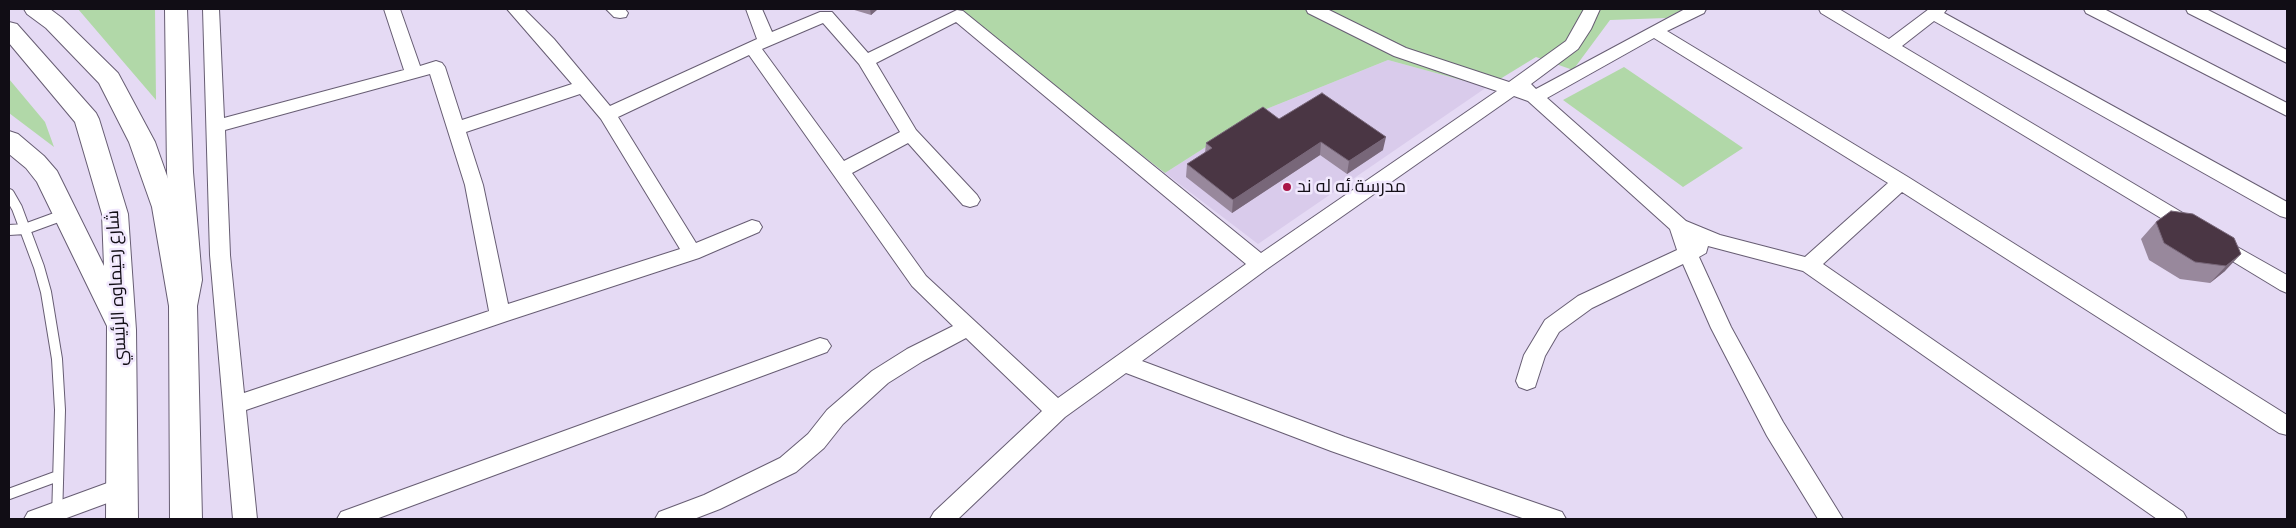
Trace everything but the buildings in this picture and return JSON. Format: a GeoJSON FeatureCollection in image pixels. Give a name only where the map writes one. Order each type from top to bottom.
{"type":"FeatureCollection","features":[{"type":"Feature","properties":{"kind":"main road"},"geometry":{"type":"LineString","coordinates":[[35,9],[54,23],[109,79],[142,142],[165,207],[183,306],[186,519]]}},
{"type":"Feature","properties":{"kind":"main road"},"geometry":{"type":"LineString","coordinates":[[176,9],[180,172],[188,280],[183,306]]}},
{"type":"Feature","properties":{"kind":"main road","name":"شارع رحيماوه الرئيسي"},"geometry":{"type":"LineString","coordinates":[[9,29],[87,119],[116,214],[122,330],[122,519]]}},
{"type":"Feature","properties":{"kind":"main road"},"geometry":{"type":"LineString","coordinates":[[9,140],[35,162],[48,178],[122,330]]}},
{"type":"Feature","properties":{"kind":"street"},"geometry":{"type":"LineString","coordinates":[[211,9],[220,255],[245,519]]}},
{"type":"Feature","properties":{"kind":"street"},"geometry":{"type":"LineString","coordinates":[[392,9],[414,73]]}},
{"type":"Feature","properties":{"kind":"street"},"geometry":{"type":"LineString","coordinates":[[515,9],[548,43],[607,115],[692,254]]}},
{"type":"Feature","properties":{"kind":"street"},"geometry":{"type":"LineString","coordinates":[[754,9],[759,44],[841,171],[919,281],[1057,411]]}},
{"type":"Feature","properties":{"kind":"street"},"geometry":{"type":"LineString","coordinates":[[1314,9],[1400,52],[1522,90],[1678,226],[1715,241],[1809,265],[2175,519]]}},
{"type":"Feature","properties":{"kind":"street"},"geometry":{"type":"LineString","coordinates":[[942,519],[1057,411],[1260,264],[1522,90],[1572,45],[1583,29],[1592,9]]}},
{"type":"Feature","properties":{"kind":"street"},"geometry":{"type":"LineString","coordinates":[[1522,90],[1654,31],[1698,9]]}},
{"type":"Feature","properties":{"kind":"street"},"geometry":{"type":"LineString","coordinates":[[1827,9],[2287,285]]}},
{"type":"Feature","properties":{"kind":"street"},"geometry":{"type":"LineString","coordinates":[[2092,9],[2287,110]]}},
{"type":"Feature","properties":{"kind":"street"},"geometry":{"type":"LineString","coordinates":[[2194,9],[2287,57]]}},
{"type":"Feature","properties":{"kind":"street"},"geometry":{"type":"LineString","coordinates":[[1890,47],[1936,11],[2287,211]]}},
{"type":"Feature","properties":{"kind":"street"},"geometry":{"type":"LineString","coordinates":[[866,60],[957,15],[1260,264]]}},
{"type":"Feature","properties":{"kind":"street"},"geometry":{"type":"LineString","coordinates":[[607,115],[759,44],[826,16],[866,60],[910,134],[970,200]]}},
{"type":"Feature","properties":{"kind":"street"},"geometry":{"type":"LineString","coordinates":[[1654,31],[1901,182],[2287,426]]}},
{"type":"Feature","properties":{"kind":"street"},"geometry":{"type":"LineString","coordinates":[[216,126],[436,67],[474,185],[500,315]]}},
{"type":"Feature","properties":{"kind":"street"},"geometry":{"type":"LineString","coordinates":[[455,128],[583,87]]}},
{"type":"Feature","properties":{"kind":"street"},"geometry":{"type":"LineString","coordinates":[[841,171],[910,134]]}},
{"type":"Feature","properties":{"kind":"street"},"geometry":{"type":"LineString","coordinates":[[1809,265],[1901,182]]}},
{"type":"Feature","properties":{"kind":"street"},"geometry":{"type":"LineString","coordinates":[[1678,226],[1688,254],[1722,328],[1775,429],[1831,519]]}},
{"type":"Feature","properties":{"kind":"street"},"geometry":{"type":"LineString","coordinates":[[235,405],[500,315],[692,254],[752,227]]}},
{"type":"Feature","properties":{"kind":"street"},"geometry":{"type":"LineString","coordinates":[[1527,381],[1535,354],[1552,326],[1585,302],[1715,241]]}},
{"type":"Feature","properties":{"kind":"street"},"geometry":{"type":"LineString","coordinates":[[667,519],[712,502],[788,465],[816,441],[835,417],[880,377],[915,355],[969,327]]}},
{"type":"Feature","properties":{"kind":"street"},"geometry":{"type":"LineString","coordinates":[[349,519],[820,346]]}},
{"type":"Feature","properties":{"kind":"street"},"geometry":{"type":"LineString","coordinates":[[1123,363],[1338,444],[1554,519]]}},
{"type":"Feature","properties":{"kind":"street"},"geometry":{"type":"LineString","coordinates":[[50,517],[121,488]]}},
{"type":"Feature","properties":{"kind":"lane"},"geometry":{"type":"LineString","coordinates":[[9,194],[26,230],[46,292],[57,358],[60,402],[58,476],[50,517]]}},
{"type":"Feature","properties":{"kind":"lane"},"geometry":{"type":"LineString","coordinates":[[9,230],[26,230],[66,214]]}},
{"type":"Feature","properties":{"kind":"lane"},"geometry":{"type":"LineString","coordinates":[[9,494],[58,476]]}},
{"type":"Feature","properties":{"kind":"shaded area"},"geometry":{"type":"Polygon","coordinates":[[[1388,60],[1487,87],[1258,244],[1165,173],[1264,110],[1388,60]]]}},
{"type":"Feature","properties":{"kind":"green space"},"geometry":{"type":"Polygon","coordinates":[[[78,9],[155,9],[156,100],[78,9]]]}},
{"type":"Feature","properties":{"kind":"green space"},"geometry":{"type":"Polygon","coordinates":[[[953,9],[1684,9],[1666,18],[1610,20],[1573,70],[1536,57],[1487,87],[1388,60],[1264,110],[1165,173],[953,9]]]}},
{"type":"Feature","properties":{"kind":"green space"},"geometry":{"type":"Polygon","coordinates":[[[1624,67],[1743,148],[1683,187],[1563,100],[1624,67]]]}},
{"type":"Feature","properties":{"kind":"green space"},"geometry":{"type":"Polygon","coordinates":[[[9,79],[45,122],[54,147],[9,113],[9,79]]]}},
{"type":"Feature","properties":{"kind":"place","name":"مدرسة ئه له ند"},"geometry":{"type":"Point","coordinates":[1287,187]}}]}
